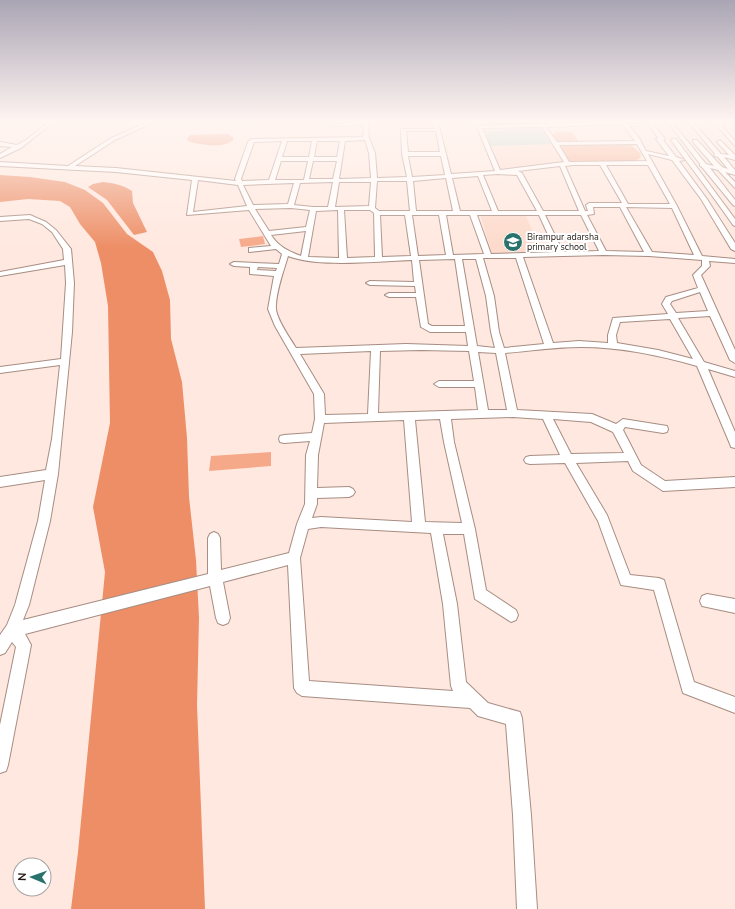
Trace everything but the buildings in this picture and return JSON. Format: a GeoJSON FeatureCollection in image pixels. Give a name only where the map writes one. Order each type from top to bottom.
{"type":"FeatureCollection","features":[{"type":"Feature","properties":{"kind":"street"},"geometry":{"type":"LineString","coordinates":[[69,168],[76,163]]}},
{"type":"Feature","properties":{"kind":"street"},"geometry":{"type":"LineString","coordinates":[[242,163],[238,179],[239,183],[251,208],[267,233],[277,247],[286,253],[304,259],[379,260],[604,253],[649,254],[735,261]]}},
{"type":"Feature","properties":{"kind":"street"},"geometry":{"type":"LineString","coordinates":[[272,182],[278,163]]}},
{"type":"Feature","properties":{"kind":"street"},"geometry":{"type":"LineString","coordinates":[[306,182],[309,163]]}},
{"type":"Feature","properties":{"kind":"street"},"geometry":{"type":"LineString","coordinates":[[331,209],[339,163]]}},
{"type":"Feature","properties":{"kind":"street"},"geometry":{"type":"LineString","coordinates":[[373,163],[374,210],[379,260]]}},
{"type":"Feature","properties":{"kind":"street"},"geometry":{"type":"LineString","coordinates":[[407,163],[410,179],[410,214],[424,325],[430,329],[473,348],[500,351],[580,344],[627,348],[700,362],[735,374]]}},
{"type":"Feature","properties":{"kind":"street"},"geometry":{"type":"LineString","coordinates":[[446,163],[457,213]]}},
{"type":"Feature","properties":{"kind":"street"},"geometry":{"type":"LineString","coordinates":[[494,163],[498,172]]}},
{"type":"Feature","properties":{"kind":"street"},"geometry":{"type":"LineString","coordinates":[[0,164],[116,170],[239,183],[335,182],[410,179],[588,163]]}},
{"type":"Feature","properties":{"kind":"street"},"geometry":{"type":"LineString","coordinates":[[602,163],[649,254]]}},
{"type":"Feature","properties":{"kind":"street"},"geometry":{"type":"LineString","coordinates":[[650,163],[706,266],[697,275],[735,360]]}},
{"type":"Feature","properties":{"kind":"street"},"geometry":{"type":"LineString","coordinates":[[677,163],[704,199],[735,249]]}},
{"type":"Feature","properties":{"kind":"street"},"geometry":{"type":"LineString","coordinates":[[692,163],[696,171],[706,181],[735,224]]}},
{"type":"Feature","properties":{"kind":"street"},"geometry":{"type":"LineString","coordinates":[[693,163],[735,173]]}},
{"type":"Feature","properties":{"kind":"street"},"geometry":{"type":"LineString","coordinates":[[702,163],[734,202]]}},
{"type":"Feature","properties":{"kind":"street"},"geometry":{"type":"LineString","coordinates":[[715,163],[735,186]]}},
{"type":"Feature","properties":{"kind":"street"},"geometry":{"type":"LineString","coordinates":[[727,163],[735,173]]}},
{"type":"Feature","properties":{"kind":"street"},"geometry":{"type":"LineString","coordinates":[[562,165],[583,213],[604,253]]}},
{"type":"Feature","properties":{"kind":"street"},"geometry":{"type":"LineString","coordinates":[[498,172],[519,174],[541,213],[560,254]]}},
{"type":"Feature","properties":{"kind":"street"},"geometry":{"type":"LineString","coordinates":[[480,174],[496,213]]}},
{"type":"Feature","properties":{"kind":"street"},"geometry":{"type":"LineString","coordinates":[[195,179],[189,214],[291,206],[313,209],[341,208],[374,210],[410,214],[592,213],[589,205],[674,206]]}},
{"type":"Feature","properties":{"kind":"street"},"geometry":{"type":"LineString","coordinates":[[291,206],[297,182]]}},
{"type":"Feature","properties":{"kind":"street"},"geometry":{"type":"LineString","coordinates":[[704,199],[734,202]]}},
{"type":"Feature","properties":{"kind":"street"},"geometry":{"type":"LineString","coordinates":[[341,208],[343,260]]}},
{"type":"Feature","properties":{"kind":"street"},"geometry":{"type":"LineString","coordinates":[[304,259],[313,209]]}},
{"type":"Feature","properties":{"kind":"street"},"geometry":{"type":"LineString","coordinates":[[442,213],[454,257],[470,329],[484,414]]}},
{"type":"Feature","properties":{"kind":"street"},"geometry":{"type":"LineString","coordinates":[[473,213],[484,256],[495,332],[513,413]]}},
{"type":"Feature","properties":{"kind":"street"},"geometry":{"type":"LineString","coordinates":[[0,219],[25,217],[44,223],[54,231],[67,249],[70,283],[65,361],[52,474],[44,521],[22,605],[12,630],[0,648]]}},
{"type":"Feature","properties":{"kind":"street"},"geometry":{"type":"LineString","coordinates":[[267,233],[309,229]]}},
{"type":"Feature","properties":{"kind":"street"},"geometry":{"type":"LineString","coordinates":[[252,250],[277,247]]}},
{"type":"Feature","properties":{"kind":"street"},"geometry":{"type":"LineString","coordinates":[[286,253],[280,270],[272,309],[279,326],[319,394],[320,419],[312,455],[311,504],[303,524],[294,558],[302,688],[473,700]]}},
{"type":"Feature","properties":{"kind":"street"},"geometry":{"type":"LineString","coordinates":[[519,255],[550,347]]}},
{"type":"Feature","properties":{"kind":"street"},"geometry":{"type":"LineString","coordinates":[[0,274],[68,262]]}},
{"type":"Feature","properties":{"kind":"street"},"geometry":{"type":"LineString","coordinates":[[234,264],[251,270],[280,270]]}},
{"type":"Feature","properties":{"kind":"street"},"geometry":{"type":"LineString","coordinates":[[370,283],[419,284]]}},
{"type":"Feature","properties":{"kind":"street"},"geometry":{"type":"LineString","coordinates":[[703,289],[669,299],[666,304],[700,362],[735,444]]}},
{"type":"Feature","properties":{"kind":"street"},"geometry":{"type":"LineString","coordinates":[[389,296],[420,295]]}},
{"type":"Feature","properties":{"kind":"street"},"geometry":{"type":"LineString","coordinates":[[613,347],[612,335],[616,320],[713,312]]}},
{"type":"Feature","properties":{"kind":"street"},"geometry":{"type":"LineString","coordinates":[[294,351],[375,348],[450,338],[470,329]]}},
{"type":"Feature","properties":{"kind":"street"},"geometry":{"type":"LineString","coordinates":[[373,417],[376,362],[375,348]]}},
{"type":"Feature","properties":{"kind":"street"},"geometry":{"type":"LineString","coordinates":[[0,370],[65,361]]}},
{"type":"Feature","properties":{"kind":"street"},"geometry":{"type":"LineString","coordinates":[[439,384],[479,384]]}},
{"type":"Feature","properties":{"kind":"street"},"geometry":{"type":"LineString","coordinates":[[320,419],[513,413],[592,418],[617,429],[637,468],[663,486],[735,482]]}},
{"type":"Feature","properties":{"kind":"street"},"geometry":{"type":"LineString","coordinates":[[546,415],[568,460],[603,519],[626,582],[660,584],[688,688],[735,705]]}},
{"type":"Feature","properties":{"kind":"street"},"geometry":{"type":"LineString","coordinates":[[408,416],[419,528]]}},
{"type":"Feature","properties":{"kind":"street"},"geometry":{"type":"LineString","coordinates":[[446,416],[449,442],[469,529],[480,594],[510,614]]}},
{"type":"Feature","properties":{"kind":"street"},"geometry":{"type":"LineString","coordinates":[[617,429],[623,423],[663,429]]}},
{"type":"Feature","properties":{"kind":"street"},"geometry":{"type":"LineString","coordinates":[[284,438],[316,436]]}},
{"type":"Feature","properties":{"kind":"street"},"geometry":{"type":"LineString","coordinates":[[530,460],[631,457]]}},
{"type":"Feature","properties":{"kind":"street"},"geometry":{"type":"LineString","coordinates":[[0,482],[52,474]]}},
{"type":"Feature","properties":{"kind":"street"},"geometry":{"type":"LineString","coordinates":[[311,493],[349,492]]}},
{"type":"Feature","properties":{"kind":"street"},"geometry":{"type":"LineString","coordinates":[[303,524],[321,522],[419,528],[469,529]]}},
{"type":"Feature","properties":{"kind":"street"},"geometry":{"type":"LineString","coordinates":[[436,528],[450,604],[459,686],[484,710],[514,718],[523,830],[527,909]]}},
{"type":"Feature","properties":{"kind":"street"},"geometry":{"type":"LineString","coordinates":[[214,538],[214,577],[222,618]]}},
{"type":"Feature","properties":{"kind":"street"},"geometry":{"type":"LineString","coordinates":[[12,630],[88,613],[214,577],[294,558]]}},
{"type":"Feature","properties":{"kind":"street"},"geometry":{"type":"LineString","coordinates":[[707,601],[735,606]]}},
{"type":"Feature","properties":{"kind":"street"},"geometry":{"type":"LineString","coordinates":[[0,765],[24,645],[12,630]]}},
{"type":"Feature","properties":{"kind":"shaded area"},"geometry":{"type":"Polygon","coordinates":[[[497,163],[587,163],[567,164],[506,173],[501,172],[497,163]]]}},
{"type":"Feature","properties":{"kind":"shaded area"},"geometry":{"type":"Polygon","coordinates":[[[0,175],[30,177],[65,182],[85,190],[103,203],[127,234],[153,252],[162,271],[170,300],[171,339],[182,382],[187,438],[189,497],[196,560],[199,618],[197,705],[205,909],[71,909],[78,852],[105,572],[93,507],[110,423],[108,306],[101,263],[95,242],[80,224],[70,207],[60,201],[28,199],[0,202],[0,175]]]}},
{"type":"Feature","properties":{"kind":"shaded area"},"geometry":{"type":"Polygon","coordinates":[[[103,182],[125,187],[132,191],[133,203],[147,232],[134,235],[107,200],[88,187],[93,184],[103,182]]]}},
{"type":"Feature","properties":{"kind":"shaded area","name":"Birampur adarsha primary school"},"geometry":{"type":"Polygon","coordinates":[[[480,214],[525,214],[541,251],[492,254],[480,214]]]}},
{"type":"Feature","properties":{"kind":"shaded area"},"geometry":{"type":"Polygon","coordinates":[[[263,236],[265,244],[241,247],[239,239],[263,236]]]}},
{"type":"Feature","properties":{"kind":"shaded area"},"geometry":{"type":"Polygon","coordinates":[[[271,452],[271,466],[209,471],[211,456],[271,452]]]}},
{"type":"Feature","properties":{"kind":"place","name":"Birampur adarsha primary school"},"geometry":{"type":"Point","coordinates":[513,242]}}]}
